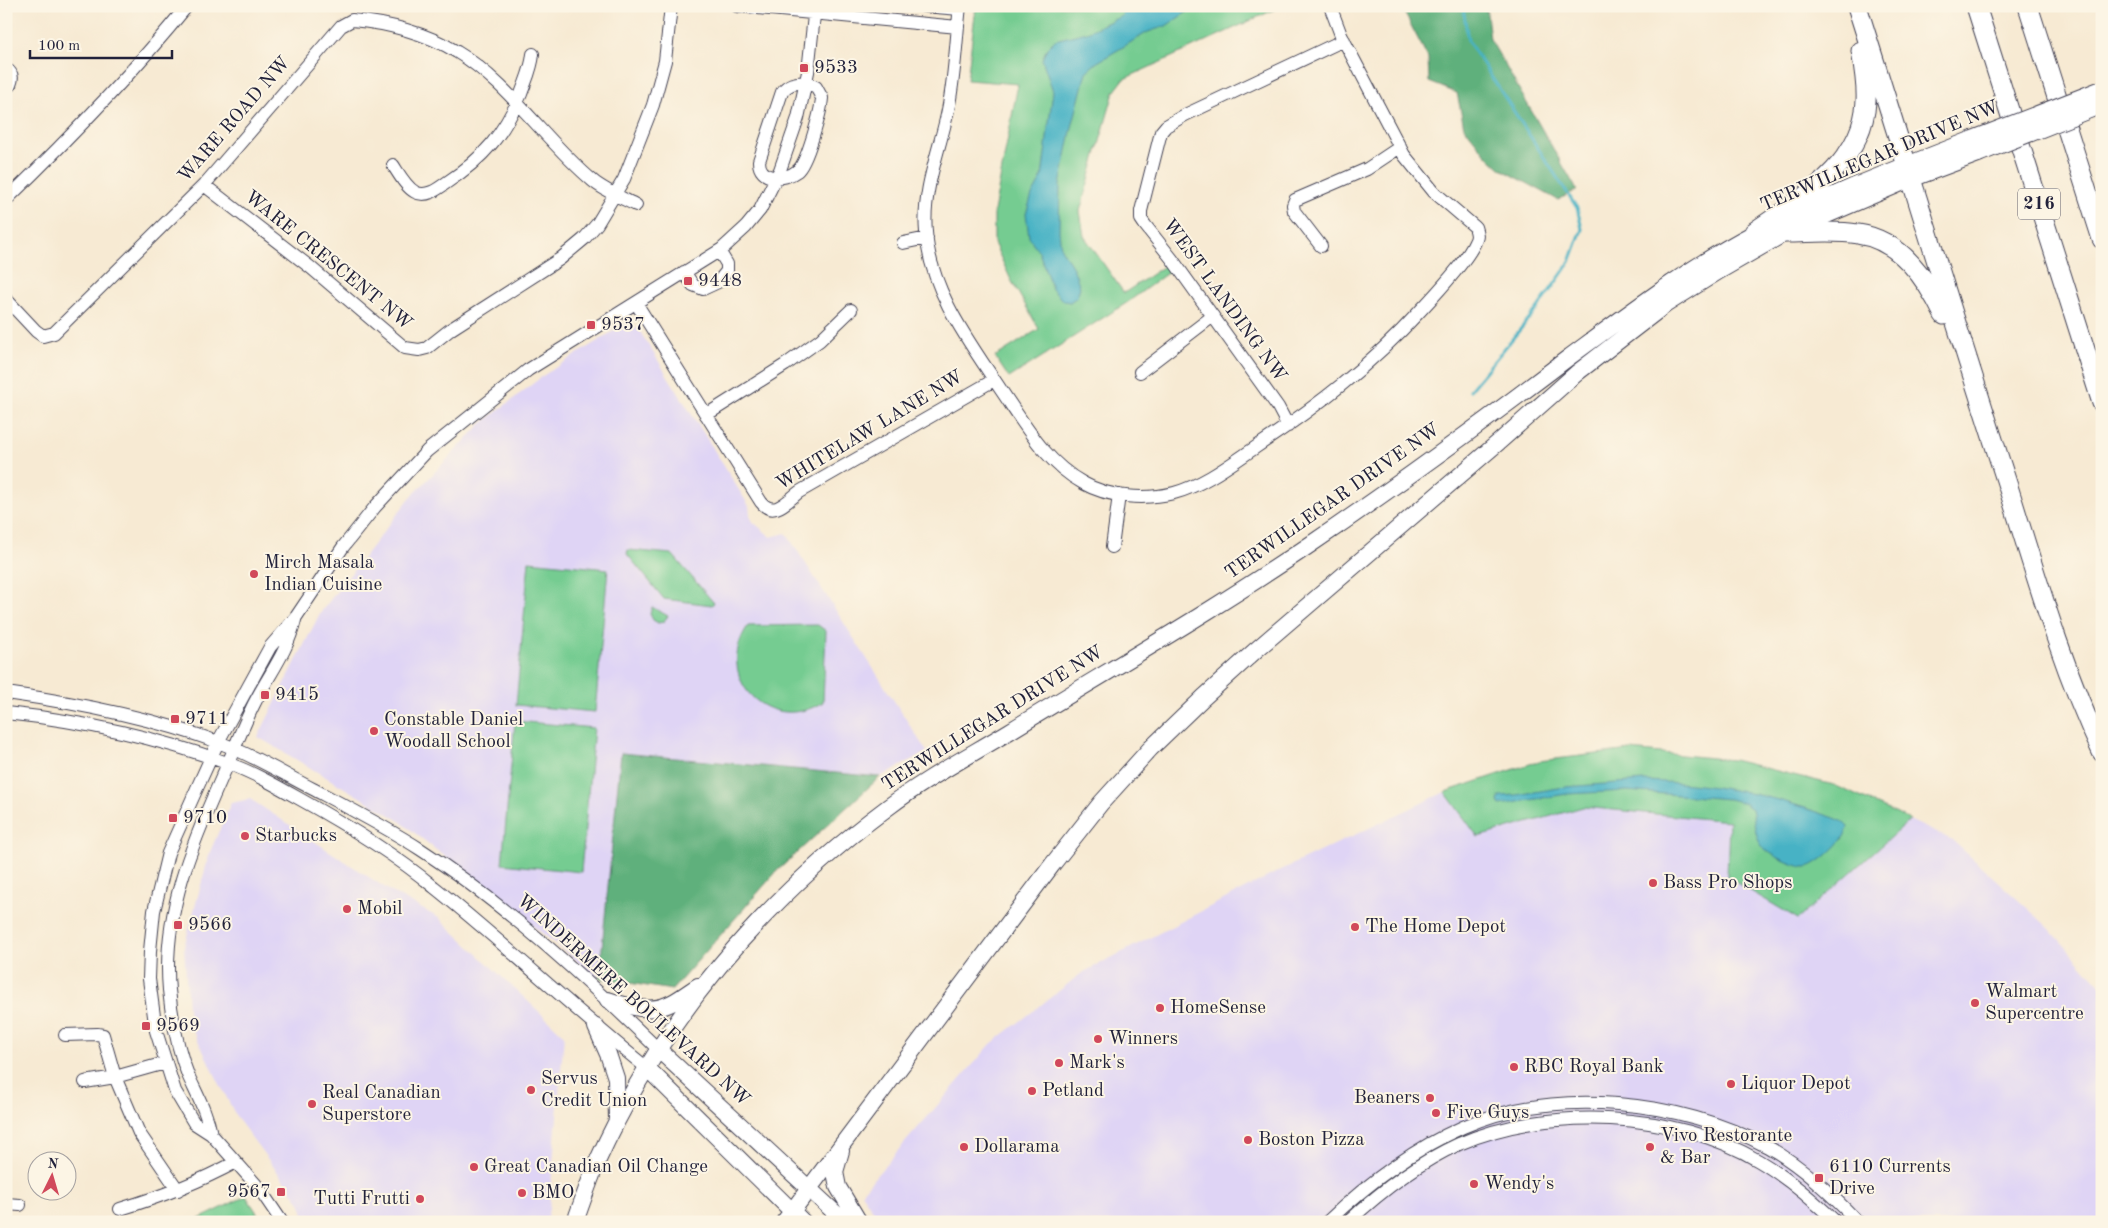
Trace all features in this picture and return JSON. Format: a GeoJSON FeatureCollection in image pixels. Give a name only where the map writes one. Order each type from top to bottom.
{"type":"FeatureCollection","features":[{"type":"Feature","properties":{"kind":"highway"},"geometry":{"type":"LineString","coordinates":[[1754,232],[1824,182],[1852,147],[1861,127],[1866,101],[1865,75],[1851,6]]}},
{"type":"Feature","properties":{"kind":"highway"},"geometry":{"type":"LineString","coordinates":[[1857,6],[1970,370],[2061,652],[2086,719],[2102,752]]}},
{"type":"Feature","properties":{"kind":"highway","name":"216"},"geometry":{"type":"LineString","coordinates":[[1976,6],[2102,403]]}},
{"type":"Feature","properties":{"kind":"highway","name":"216"},"geometry":{"type":"LineString","coordinates":[[2028,6],[2102,239]]}},
{"type":"Feature","properties":{"kind":"highway"},"geometry":{"type":"LineString","coordinates":[[1785,234],[1834,232],[1860,234],[1895,249],[1916,268],[1931,288],[1953,338],[1970,370]]}},
{"type":"Feature","properties":{"kind":"main road","name":"TERWILLEGAR DRIVE NW"},"geometry":{"type":"LineString","coordinates":[[575,1222],[596,1166],[617,1122],[647,1068],[705,983],[768,911],[824,857],[889,806],[1285,562],[1375,500],[1651,297],[1754,232],[1837,193],[1909,172],[1976,146],[2102,89]]}},
{"type":"Feature","properties":{"kind":"main road","name":"TERWILLEGAR DRIVE NW"},"geometry":{"type":"LineString","coordinates":[[1976,146],[2102,105]]}},
{"type":"Feature","properties":{"kind":"main road","name":"TERWILLEGAR DRIVE NW"},"geometry":{"type":"LineString","coordinates":[[793,1218],[808,1190],[844,1141],[1101,803],[1150,749],[1203,698],[1578,372],[1619,339],[1680,296],[1785,234],[1909,172]]}},
{"type":"Feature","properties":{"kind":"main road"},"geometry":{"type":"LineString","coordinates":[[608,1000],[627,1006],[656,1008],[667,1006],[705,983]]}},
{"type":"Feature","properties":{"kind":"main road"},"geometry":{"type":"LineString","coordinates":[[596,1027],[616,1078],[617,1122]]}},
{"type":"Feature","properties":{"kind":"main road","name":"WINDERMERE BOULEVARD NW"},"geometry":{"type":"LineString","coordinates":[[659,1050],[808,1190],[845,1222]]}},
{"type":"Feature","properties":{"kind":"main road"},"geometry":{"type":"LineString","coordinates":[[647,1068],[793,1218]]}},
{"type":"Feature","properties":{"kind":"main road"},"geometry":{"type":"LineString","coordinates":[[844,1141],[835,1172],[838,1187],[859,1222]]}},
{"type":"Feature","properties":{"kind":"street"},"geometry":{"type":"LineString","coordinates":[[6,200],[80,128],[188,6]]}},
{"type":"Feature","properties":{"kind":"street","name":"WARE CRESCENT NW"},"geometry":{"type":"LineString","coordinates":[[204,185],[310,267],[394,340],[405,348],[419,350],[427,348],[451,328],[572,250],[596,224],[616,195],[643,131],[662,76],[668,45],[671,6]]}},
{"type":"Feature","properties":{"kind":"street"},"geometry":{"type":"LineString","coordinates":[[738,6],[814,10],[958,27]]}},
{"type":"Feature","properties":{"kind":"street"},"geometry":{"type":"LineString","coordinates":[[924,6],[960,8],[956,66],[948,112],[926,203],[927,238],[936,278],[950,309],[994,380],[1031,435],[1060,468],[1085,484],[1119,495],[1143,497],[1175,493],[1207,479],[1319,404],[1363,368],[1403,330],[1446,282],[1474,246],[1477,239],[1475,227],[1434,192],[1404,155],[1344,40],[1330,6]]}},
{"type":"Feature","properties":{"kind":"street"},"geometry":{"type":"LineString","coordinates":[[282,1222],[259,1188],[236,1162],[211,1134],[194,1123],[176,1091],[165,1063],[156,1031],[150,991],[150,951],[154,911],[168,853],[218,742],[270,647],[296,617],[354,533],[375,507],[427,451],[528,370],[719,251],[746,227],[760,210],[777,177],[798,118],[806,82],[814,10]]}},
{"type":"Feature","properties":{"kind":"street","name":"WARE ROAD NW"},"geometry":{"type":"LineString","coordinates":[[6,299],[42,336],[54,333],[204,185],[341,26],[352,20],[404,30],[448,46],[484,72],[594,182],[616,195]]}},
{"type":"Feature","properties":{"kind":"street","name":"WEST LANDING NW"},"geometry":{"type":"LineString","coordinates":[[1288,426],[1278,408],[1213,316],[1141,219],[1141,210],[1161,132],[1166,126],[1185,115],[1344,40]]}},
{"type":"Feature","properties":{"kind":"street"},"geometry":{"type":"LineString","coordinates":[[393,165],[414,192],[422,194],[436,190],[461,173],[488,150],[506,125],[530,70],[534,54]]}},
{"type":"Feature","properties":{"kind":"street"},"geometry":{"type":"LineString","coordinates":[[6,69],[12,75],[10,85],[6,86]]}},
{"type":"Feature","properties":{"kind":"street"},"geometry":{"type":"LineString","coordinates":[[806,82],[816,86],[822,98],[815,131],[798,171],[777,177],[770,177],[761,173],[759,160],[782,92],[792,83],[806,82]]}},
{"type":"Feature","properties":{"kind":"street"},"geometry":{"type":"LineString","coordinates":[[1321,246],[1294,211],[1293,205],[1295,200],[1367,169],[1400,147]]}},
{"type":"Feature","properties":{"kind":"street"},"geometry":{"type":"LineString","coordinates":[[616,195],[636,205]]}},
{"type":"Feature","properties":{"kind":"street"},"geometry":{"type":"LineString","coordinates":[[903,244],[927,238]]}},
{"type":"Feature","properties":{"kind":"street"},"geometry":{"type":"LineString","coordinates":[[684,272],[693,285],[703,289],[718,282],[727,271],[727,264],[719,251]]}},
{"type":"Feature","properties":{"kind":"street","name":"WHITELAW LANE NW"},"geometry":{"type":"LineString","coordinates":[[636,303],[761,502],[766,508],[771,510],[994,380]]}},
{"type":"Feature","properties":{"kind":"street"},"geometry":{"type":"LineString","coordinates":[[706,415],[820,340],[851,310]]}},
{"type":"Feature","properties":{"kind":"street"},"geometry":{"type":"LineString","coordinates":[[1140,372],[1213,316]]}},
{"type":"Feature","properties":{"kind":"street"},"geometry":{"type":"LineString","coordinates":[[1112,547],[1119,495]]}},
{"type":"Feature","properties":{"kind":"street"},"geometry":{"type":"LineString","coordinates":[[211,1134],[207,1114],[179,1050],[171,1011],[168,961],[171,922],[181,878],[197,833],[254,704],[290,640],[296,617]]}},
{"type":"Feature","properties":{"kind":"street","name":"WINDERMERE BOULEVARD NW"},"geometry":{"type":"LineString","coordinates":[[6,693],[121,713],[218,742],[360,814],[420,849],[496,905],[608,1000],[659,1050]]}},
{"type":"Feature","properties":{"kind":"street"},"geometry":{"type":"LineString","coordinates":[[6,712],[62,719],[108,729],[228,763],[304,801],[383,849],[433,886],[508,948],[596,1027],[647,1068]]}},
{"type":"Feature","properties":{"kind":"street"},"geometry":{"type":"LineString","coordinates":[[65,1035],[103,1035],[115,1077],[139,1133],[178,1190]]}},
{"type":"Feature","properties":{"kind":"street"},"geometry":{"type":"LineString","coordinates":[[85,1082],[115,1077],[165,1063]]}},
{"type":"Feature","properties":{"kind":"street"},"geometry":{"type":"LineString","coordinates":[[1327,1222],[1360,1191],[1393,1165],[1428,1144],[1465,1126],[1502,1114],[1541,1106],[1603,1103],[1645,1107],[1687,1116],[1750,1138],[1770,1148],[1807,1174],[1858,1222]]}},
{"type":"Feature","properties":{"kind":"street"},"geometry":{"type":"LineString","coordinates":[[1348,1222],[1394,1183],[1426,1161],[1460,1144],[1516,1126],[1556,1120],[1596,1118],[1659,1124],[1700,1135],[1739,1151],[1758,1160],[1793,1183],[1836,1222]]}},
{"type":"Feature","properties":{"kind":"street"},"geometry":{"type":"LineString","coordinates":[[120,1209],[178,1190],[236,1162]]}},
{"type":"Feature","properties":{"kind":"street"},"geometry":{"type":"LineString","coordinates":[[6,1204],[20,1205]]}},
{"type":"Feature","properties":{"kind":"shaded area"},"geometry":{"type":"Polygon","coordinates":[[[628,323],[639,330],[749,506],[753,522],[771,537],[786,533],[927,752],[880,777],[621,753],[599,978],[397,819],[258,737],[320,613],[410,498],[481,424],[544,375],[628,323]]]}},
{"type":"Feature","properties":{"kind":"shaded area"},"geometry":{"type":"Polygon","coordinates":[[[1630,750],[1733,760],[1834,785],[1952,840],[2048,927],[2102,987],[2102,1222],[881,1222],[861,1193],[991,1044],[1082,973],[1279,871],[1445,792],[1539,761],[1630,750]]]}},
{"type":"Feature","properties":{"kind":"shaded area"},"geometry":{"type":"Polygon","coordinates":[[[250,799],[393,893],[439,918],[564,1035],[549,1209],[546,1222],[307,1222],[300,1202],[237,1118],[189,1023],[184,947],[210,852],[231,803],[250,799]]]}},
{"type":"Feature","properties":{"kind":"green space"},"geometry":{"type":"Polygon","coordinates":[[[976,6],[1282,6],[1124,79],[1114,92],[1080,211],[1084,236],[1124,293],[1166,265],[1170,271],[1128,302],[1009,378],[995,357],[1039,329],[1011,280],[994,243],[994,211],[1018,84],[967,80],[976,6]]]}},
{"type":"Feature","properties":{"kind":"green space"},"geometry":{"type":"Polygon","coordinates":[[[1403,6],[1486,6],[1490,39],[1577,190],[1558,200],[1501,169],[1487,156],[1464,127],[1457,93],[1429,82],[1428,58],[1404,12],[1403,6]]]}},
{"type":"Feature","properties":{"kind":"green space"},"geometry":{"type":"Polygon","coordinates":[[[628,550],[672,554],[714,603],[712,605],[664,599],[627,554],[628,550]]]}},
{"type":"Feature","properties":{"kind":"green space"},"geometry":{"type":"Polygon","coordinates":[[[529,561],[608,569],[595,712],[516,705],[529,561]]]}},
{"type":"Feature","properties":{"kind":"green space"},"geometry":{"type":"Polygon","coordinates":[[[652,607],[668,616],[663,622],[658,623],[653,620],[650,614],[652,607]]]}},
{"type":"Feature","properties":{"kind":"green space"},"geometry":{"type":"Polygon","coordinates":[[[818,625],[826,631],[823,702],[803,711],[783,712],[766,707],[752,696],[742,682],[737,665],[739,646],[748,626],[818,625]]]}},
{"type":"Feature","properties":{"kind":"green space"},"geometry":{"type":"Polygon","coordinates":[[[515,721],[594,728],[581,872],[502,864],[515,721]]]}},
{"type":"Feature","properties":{"kind":"green space"},"geometry":{"type":"Polygon","coordinates":[[[1630,750],[1733,760],[1834,785],[1910,820],[1798,919],[1727,877],[1729,821],[1583,807],[1478,837],[1445,792],[1539,761],[1630,750]]]}},
{"type":"Feature","properties":{"kind":"green space"},"geometry":{"type":"Polygon","coordinates":[[[621,753],[880,777],[777,871],[672,990],[599,978],[621,753]]]}},
{"type":"Feature","properties":{"kind":"green space"},"geometry":{"type":"Polygon","coordinates":[[[246,1196],[263,1222],[193,1222],[246,1196]]]}},
{"type":"Feature","properties":{"kind":"water"},"geometry":{"type":"Polygon","coordinates":[[[1118,6],[1196,6],[1166,26],[1148,32],[1096,63],[1086,72],[1060,185],[1059,231],[1061,248],[1074,270],[1080,287],[1077,297],[1070,302],[1063,301],[1052,289],[1039,252],[1029,237],[1026,214],[1032,195],[1042,177],[1053,91],[1042,59],[1047,48],[1055,40],[1087,32],[1122,16],[1123,11],[1118,6]]]}},
{"type":"Feature","properties":{"kind":"water"},"geometry":{"type":"Polygon","coordinates":[[[1644,781],[1710,786],[1753,794],[1829,816],[1842,821],[1848,827],[1843,838],[1825,857],[1812,865],[1802,867],[1783,860],[1766,850],[1757,838],[1752,809],[1744,803],[1729,799],[1627,791],[1567,794],[1500,805],[1498,801],[1500,796],[1565,787],[1644,781]]]}},
{"type":"Feature","properties":{"kind":"waterway"},"geometry":{"type":"LineString","coordinates":[[1463,6],[1468,41],[1577,208],[1582,229],[1570,262],[1537,309],[1470,390]]}},
{"type":"Feature","properties":{"kind":"place","name":"9533"},"geometry":{"type":"Point","coordinates":[804,68]}},
{"type":"Feature","properties":{"kind":"place","name":"9448"},"geometry":{"type":"Point","coordinates":[688,281]}},
{"type":"Feature","properties":{"kind":"place","name":"9537"},"geometry":{"type":"Point","coordinates":[591,325]}},
{"type":"Feature","properties":{"kind":"place","name":"Mirch Masala Indian Cuisine"},"geometry":{"type":"Point","coordinates":[254,574]}},
{"type":"Feature","properties":{"kind":"place","name":"9415"},"geometry":{"type":"Point","coordinates":[265,695]}},
{"type":"Feature","properties":{"kind":"place","name":"9711"},"geometry":{"type":"Point","coordinates":[175,719]}},
{"type":"Feature","properties":{"kind":"place","name":"Constable Daniel Woodall School"},"geometry":{"type":"Point","coordinates":[374,731]}},
{"type":"Feature","properties":{"kind":"place","name":"9710"},"geometry":{"type":"Point","coordinates":[173,818]}},
{"type":"Feature","properties":{"kind":"place","name":"Starbucks"},"geometry":{"type":"Point","coordinates":[245,836]}},
{"type":"Feature","properties":{"kind":"place","name":"Bass Pro Shops"},"geometry":{"type":"Point","coordinates":[1653,883]}},
{"type":"Feature","properties":{"kind":"place","name":"Mobil"},"geometry":{"type":"Point","coordinates":[347,909]}},
{"type":"Feature","properties":{"kind":"place","name":"9566"},"geometry":{"type":"Point","coordinates":[178,925]}},
{"type":"Feature","properties":{"kind":"place","name":"The Home Depot"},"geometry":{"type":"Point","coordinates":[1355,927]}},
{"type":"Feature","properties":{"kind":"place","name":"Walmart Supercentre"},"geometry":{"type":"Point","coordinates":[1975,1003]}},
{"type":"Feature","properties":{"kind":"place","name":"HomeSense"},"geometry":{"type":"Point","coordinates":[1160,1008]}},
{"type":"Feature","properties":{"kind":"place","name":"9569"},"geometry":{"type":"Point","coordinates":[146,1026]}},
{"type":"Feature","properties":{"kind":"place","name":"Winners"},"geometry":{"type":"Point","coordinates":[1098,1039]}},
{"type":"Feature","properties":{"kind":"place","name":"Mark's"},"geometry":{"type":"Point","coordinates":[1059,1063]}},
{"type":"Feature","properties":{"kind":"place","name":"RBC Royal Bank"},"geometry":{"type":"Point","coordinates":[1514,1067]}},
{"type":"Feature","properties":{"kind":"place","name":"Liquor Depot"},"geometry":{"type":"Point","coordinates":[1731,1084]}},
{"type":"Feature","properties":{"kind":"place","name":"Servus Credit Union"},"geometry":{"type":"Point","coordinates":[531,1090]}},
{"type":"Feature","properties":{"kind":"place","name":"Petland"},"geometry":{"type":"Point","coordinates":[1032,1091]}},
{"type":"Feature","properties":{"kind":"place","name":"Beaners"},"geometry":{"type":"Point","coordinates":[1430,1098]}},
{"type":"Feature","properties":{"kind":"place","name":"Real Canadian Superstore"},"geometry":{"type":"Point","coordinates":[312,1104]}},
{"type":"Feature","properties":{"kind":"place","name":"Five Guys"},"geometry":{"type":"Point","coordinates":[1436,1113]}},
{"type":"Feature","properties":{"kind":"place","name":"Boston Pizza"},"geometry":{"type":"Point","coordinates":[1248,1140]}},
{"type":"Feature","properties":{"kind":"place","name":"Dollarama"},"geometry":{"type":"Point","coordinates":[964,1147]}},
{"type":"Feature","properties":{"kind":"place","name":"Vivo Restorante & Bar"},"geometry":{"type":"Point","coordinates":[1650,1147]}},
{"type":"Feature","properties":{"kind":"place","name":"Great Canadian Oil Change"},"geometry":{"type":"Point","coordinates":[474,1167]}},
{"type":"Feature","properties":{"kind":"place","name":"6110 Currents Drive"},"geometry":{"type":"Point","coordinates":[1819,1178]}},
{"type":"Feature","properties":{"kind":"place","name":"Wendy's"},"geometry":{"type":"Point","coordinates":[1474,1184]}},
{"type":"Feature","properties":{"kind":"place","name":"9567"},"geometry":{"type":"Point","coordinates":[281,1192]}},
{"type":"Feature","properties":{"kind":"place","name":"BMO"},"geometry":{"type":"Point","coordinates":[522,1193]}},
{"type":"Feature","properties":{"kind":"place","name":"Tutti Frutti"},"geometry":{"type":"Point","coordinates":[420,1199]}}]}
